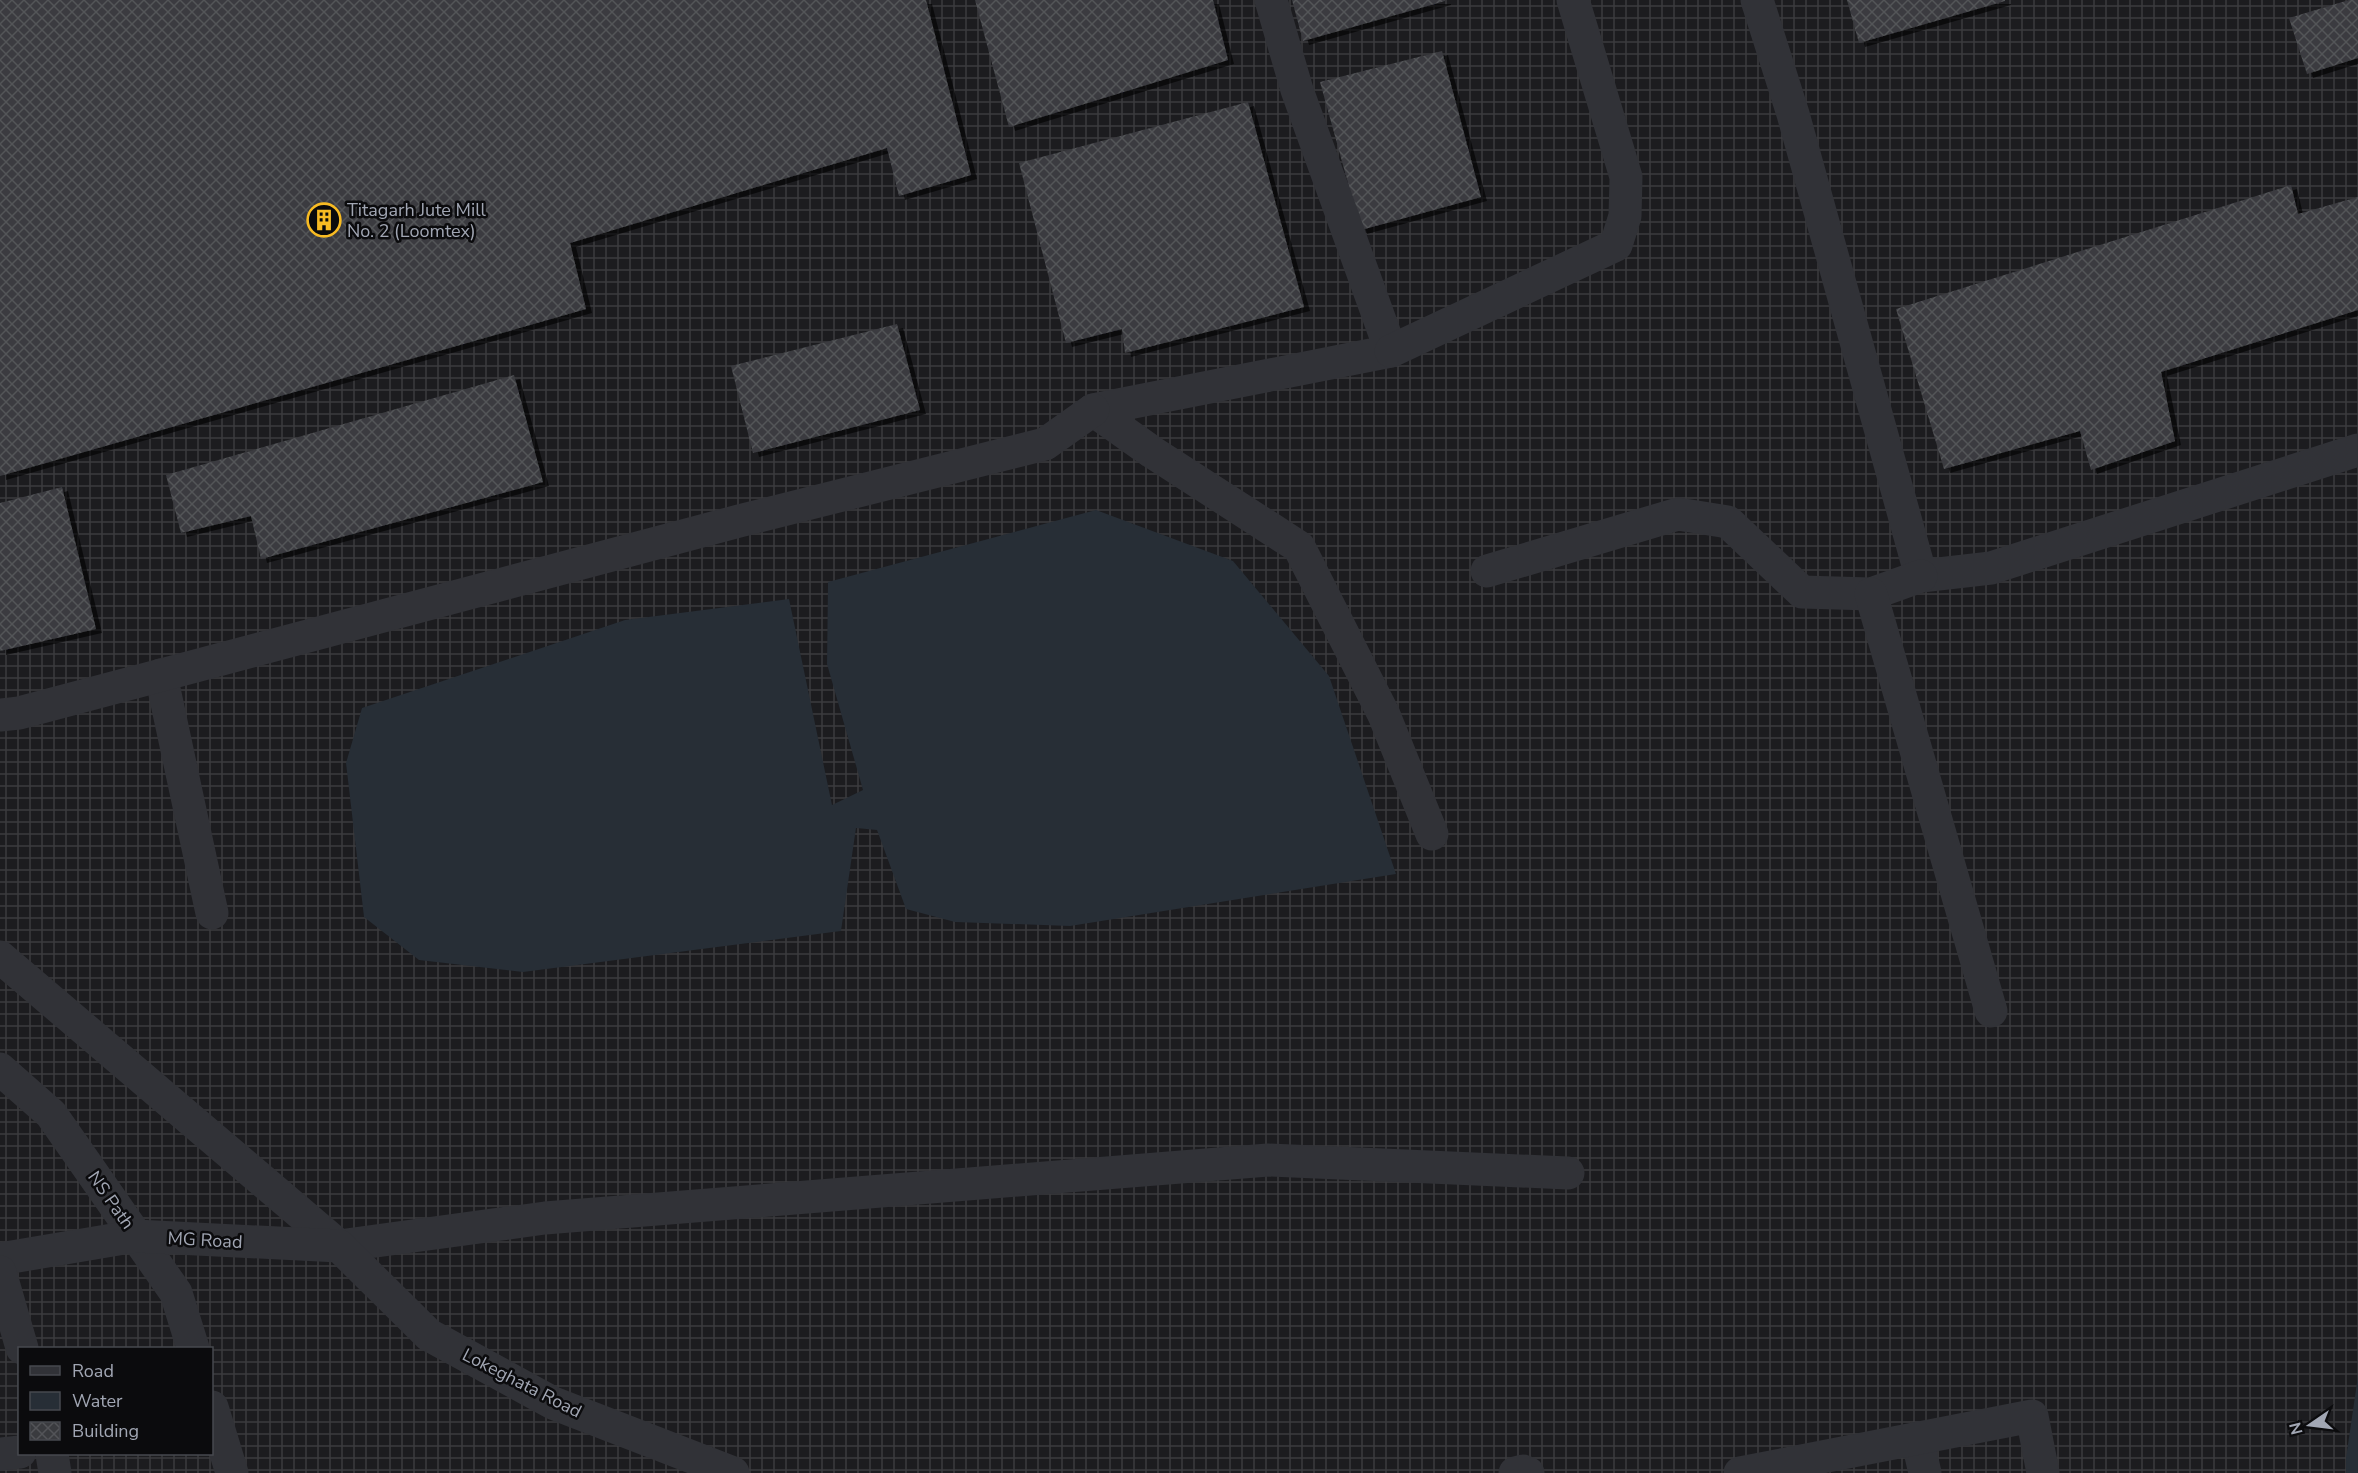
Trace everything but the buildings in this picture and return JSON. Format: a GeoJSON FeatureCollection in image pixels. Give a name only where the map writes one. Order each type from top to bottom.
{"type":"FeatureCollection","features":[{"type":"Feature","properties":{"kind":"street"},"geometry":{"type":"LineString","coordinates":[[1271,0],[1297,90],[1391,351]]}},
{"type":"Feature","properties":{"kind":"street"},"geometry":{"type":"LineString","coordinates":[[0,715],[19,713],[727,524],[1045,444],[1094,411],[1391,351],[1616,245],[1625,216],[1626,177],[1573,0]]}},
{"type":"Feature","properties":{"kind":"street"},"geometry":{"type":"LineString","coordinates":[[1757,0],[1796,126],[1921,576]]}},
{"type":"Feature","properties":{"kind":"street"},"geometry":{"type":"LineString","coordinates":[[1094,411],[1152,452],[1299,547],[1384,716],[1432,834]]}},
{"type":"Feature","properties":{"kind":"street"},"geometry":{"type":"LineString","coordinates":[[1486,571],[1678,514],[1728,522],[1802,592],[1871,594],[1921,576],[1990,568],[2358,450]]}},
{"type":"Feature","properties":{"kind":"street"},"geometry":{"type":"LineString","coordinates":[[1871,594],[1991,1011]]}},
{"type":"Feature","properties":{"kind":"street"},"geometry":{"type":"LineString","coordinates":[[162,675],[212,913]]}},
{"type":"Feature","properties":{"kind":"street","name":"Lokeghata Road"},"geometry":{"type":"LineString","coordinates":[[0,957],[339,1246],[429,1335],[553,1403],[733,1473]]}},
{"type":"Feature","properties":{"kind":"street","name":"NS Path"},"geometry":{"type":"LineString","coordinates":[[0,1070],[51,1114],[176,1293],[193,1347]]}},
{"type":"Feature","properties":{"kind":"street","name":"MG Road"},"geometry":{"type":"LineString","coordinates":[[0,1259],[136,1236],[339,1246],[545,1218],[1268,1160],[1568,1173]]}},
{"type":"Feature","properties":{"kind":"street"},"geometry":{"type":"LineString","coordinates":[[0,1272],[22,1347]]}},
{"type":"Feature","properties":{"kind":"street"},"geometry":{"type":"LineString","coordinates":[[1740,1473],[1809,1466],[1917,1438],[2032,1416],[2043,1473]]}},
{"type":"Feature","properties":{"kind":"street"},"geometry":{"type":"LineString","coordinates":[[213,1419],[232,1473]]}},
{"type":"Feature","properties":{"kind":"street"},"geometry":{"type":"LineString","coordinates":[[1917,1438],[1925,1473]]}},
{"type":"Feature","properties":{"kind":"street"},"geometry":{"type":"LineString","coordinates":[[0,1454],[18,1452]]}},
{"type":"Feature","properties":{"kind":"street"},"geometry":{"type":"LineString","coordinates":[[52,1455],[56,1473]]}},
{"type":"Feature","properties":{"kind":"shaded area"},"geometry":{"type":"Polygon","coordinates":[[[0,0],[2358,0],[2358,1473],[0,1473],[0,0]]]}},
{"type":"Feature","properties":{"kind":"water"},"geometry":{"type":"Polygon","coordinates":[[[1096,510],[1233,561],[1329,676],[1396,874],[1070,926],[955,922],[906,909],[877,830],[856,828],[841,931],[523,972],[419,960],[364,917],[346,763],[362,708],[625,620],[789,599],[832,805],[863,790],[827,664],[828,582],[1096,510]]]}},
{"type":"Feature","properties":{"kind":"water"},"geometry":{"type":"Polygon","coordinates":[[[2358,1376],[2358,1473],[2346,1473],[2346,1458],[2358,1376]]]}},
{"type":"Feature","properties":{"kind":"place","name":"Titagarh Jute Mill No. 2 (Loomtex)"},"geometry":{"type":"Point","coordinates":[324,220]}}]}
